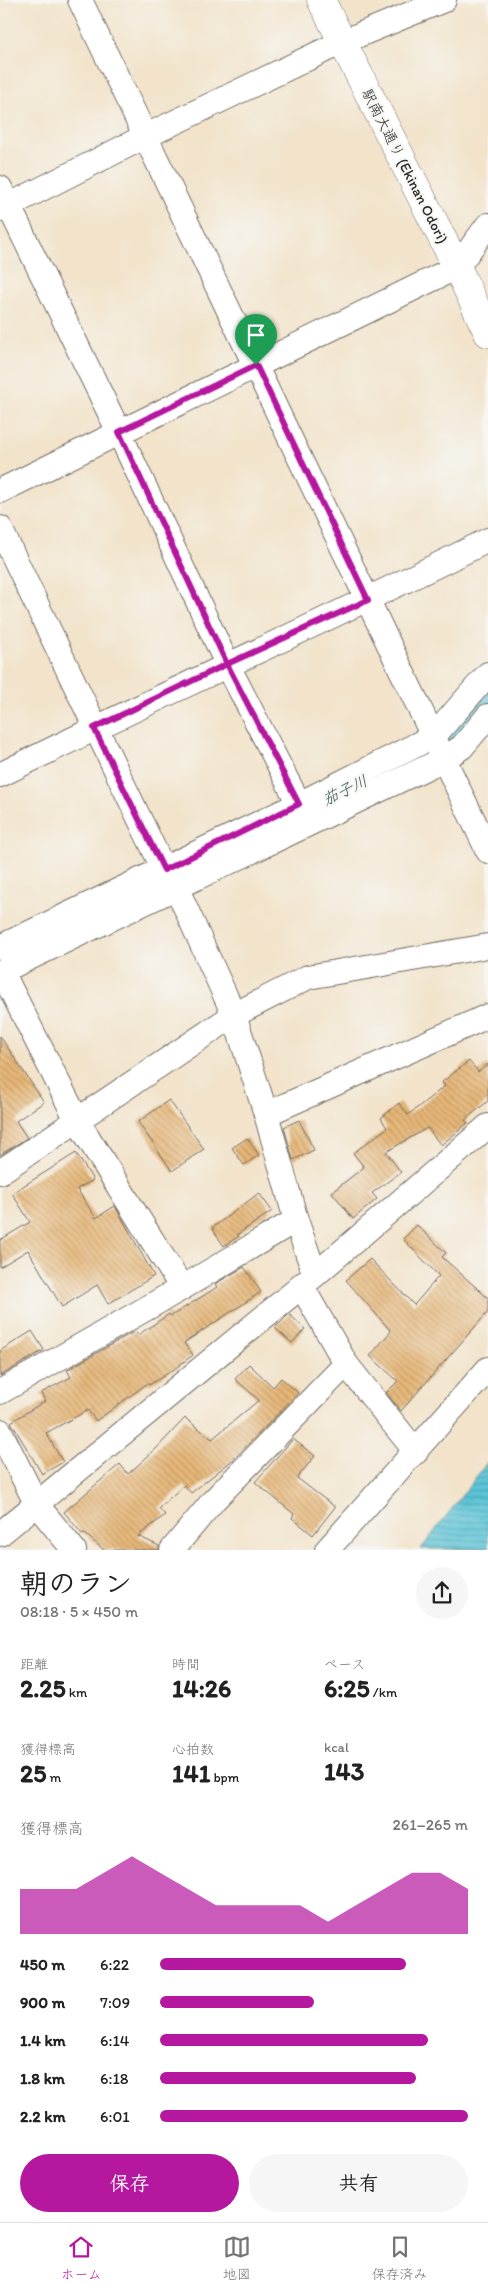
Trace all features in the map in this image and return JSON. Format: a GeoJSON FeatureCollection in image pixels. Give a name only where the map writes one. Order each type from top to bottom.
{"type":"FeatureCollection","features":[{"type":"Feature","properties":{"kind":"street"},"geometry":{"type":"LineString","coordinates":[[80,0],[144,137],[434,736],[442,760],[488,852]]}},
{"type":"Feature","properties":{"kind":"street","name":"駅南大通り (Ekinan Odori)"},"geometry":{"type":"LineString","coordinates":[[321,0],[457,267],[488,333]]}},
{"type":"Feature","properties":{"kind":"street"},"geometry":{"type":"LineString","coordinates":[[299,804],[227,664],[119,432],[3,201],[144,137],[342,42],[444,0]]}},
{"type":"Feature","properties":{"kind":"street"},"geometry":{"type":"LineString","coordinates":[[0,491],[457,267],[488,225]]}},
{"type":"Feature","properties":{"kind":"street"},"geometry":{"type":"LineString","coordinates":[[0,528],[94,728],[170,879],[234,1015],[266,1114],[296,1220],[308,1280],[346,1364],[416,1452]]}},
{"type":"Feature","properties":{"kind":"street"},"geometry":{"type":"LineString","coordinates":[[0,774],[227,664],[368,600],[488,540]]}},
{"type":"Feature","properties":{"kind":"street"},"geometry":{"type":"LineString","coordinates":[[182,1288],[77,1120],[1,972],[170,879],[299,804],[434,736],[488,674]]}},
{"type":"Feature","properties":{"kind":"street"},"geometry":{"type":"LineString","coordinates":[[0,947],[170,879],[442,760],[462,747],[488,716]]}},
{"type":"Feature","properties":{"kind":"street"},"geometry":{"type":"LineString","coordinates":[[0,1172],[234,1015],[308,977],[488,946]]}},
{"type":"Feature","properties":{"kind":"street"},"geometry":{"type":"LineString","coordinates":[[266,1114],[488,1016]]}},
{"type":"Feature","properties":{"kind":"street"},"geometry":{"type":"LineString","coordinates":[[0,1534],[308,1280],[488,1126]]}},
{"type":"Feature","properties":{"kind":"street"},"geometry":{"type":"LineString","coordinates":[[0,1392],[182,1288],[296,1220]]}},
{"type":"Feature","properties":{"kind":"street"},"geometry":{"type":"LineString","coordinates":[[172,1550],[214,1500],[346,1364]]}},
{"type":"Feature","properties":{"kind":"street"},"geometry":{"type":"LineString","coordinates":[[328,1550],[488,1369]]}},
{"type":"Feature","properties":{"kind":"street"},"geometry":{"type":"LineString","coordinates":[[0,1431],[37,1505],[74,1550]]}},
{"type":"Feature","properties":{"kind":"water"},"geometry":{"type":"Polygon","coordinates":[[[488,1461],[488,1549],[421,1549],[486,1464],[488,1461]]]}},
{"type":"Feature","properties":{"kind":"building"},"geometry":{"type":"Polygon","coordinates":[[[0,1036],[44,1102],[16,1121],[27,1138],[0,1155],[0,1036]]]}},
{"type":"Feature","properties":{"kind":"building"},"geometry":{"type":"Polygon","coordinates":[[[469,1061],[478,1072],[488,1064],[488,1101],[465,1120],[468,1123],[441,1145],[427,1128],[386,1152],[401,1172],[372,1193],[377,1199],[353,1219],[332,1192],[364,1167],[353,1153],[387,1128],[381,1118],[399,1103],[408,1115],[445,1086],[442,1082],[469,1061]]]}},
{"type":"Feature","properties":{"kind":"building"},"geometry":{"type":"Polygon","coordinates":[[[169,1100],[204,1149],[172,1171],[138,1122],[169,1100]]]}},
{"type":"Feature","properties":{"kind":"building"},"geometry":{"type":"Polygon","coordinates":[[[299,1120],[314,1150],[293,1160],[284,1127],[299,1120]]]}},
{"type":"Feature","properties":{"kind":"building"},"geometry":{"type":"Polygon","coordinates":[[[247,1138],[259,1155],[244,1165],[232,1148],[247,1138]]]}},
{"type":"Feature","properties":{"kind":"building"},"geometry":{"type":"Polygon","coordinates":[[[76,1153],[93,1180],[77,1189],[96,1218],[115,1206],[154,1276],[108,1304],[97,1285],[62,1307],[28,1250],[0,1267],[0,1240],[30,1222],[12,1193],[76,1153]]]}},
{"type":"Feature","properties":{"kind":"building"},"geometry":{"type":"Polygon","coordinates":[[[259,1193],[272,1211],[224,1246],[212,1228],[259,1193]]]}},
{"type":"Feature","properties":{"kind":"building"},"geometry":{"type":"Polygon","coordinates":[[[417,1225],[446,1253],[442,1257],[488,1298],[488,1312],[401,1411],[386,1393],[398,1381],[370,1356],[391,1331],[346,1280],[370,1259],[414,1305],[439,1276],[403,1239],[417,1225]]]}},
{"type":"Feature","properties":{"kind":"building"},"geometry":{"type":"Polygon","coordinates":[[[244,1267],[261,1292],[184,1343],[193,1355],[149,1385],[148,1383],[96,1421],[88,1410],[46,1433],[63,1462],[42,1474],[11,1422],[45,1401],[41,1393],[71,1377],[67,1370],[135,1331],[138,1335],[169,1314],[171,1316],[217,1287],[215,1284],[244,1267]]]}},
{"type":"Feature","properties":{"kind":"building"},"geometry":{"type":"Polygon","coordinates":[[[289,1314],[305,1329],[292,1343],[275,1328],[289,1314]]]}},
{"type":"Feature","properties":{"kind":"building"},"geometry":{"type":"Polygon","coordinates":[[[32,1331],[44,1350],[0,1376],[0,1351],[32,1331]]]}},
{"type":"Feature","properties":{"kind":"building"},"geometry":{"type":"Polygon","coordinates":[[[249,1364],[273,1387],[281,1378],[298,1393],[234,1459],[191,1493],[184,1485],[159,1508],[165,1515],[138,1536],[159,1546],[159,1550],[104,1550],[84,1533],[82,1534],[64,1512],[120,1464],[128,1474],[156,1449],[185,1418],[212,1439],[259,1400],[235,1379],[249,1364]]]}},
{"type":"Feature","properties":{"kind":"building"},"geometry":{"type":"Polygon","coordinates":[[[293,1439],[315,1456],[297,1478],[335,1507],[313,1535],[292,1518],[294,1514],[255,1482],[293,1439]]]}},
{"type":"Feature","properties":{"kind":"waterway","name":"茄子川"},"geometry":{"type":"LineString","coordinates":[[420,753],[468,718],[488,694]]}},
{"type":"Feature","properties":{"kind":"route"},"geometry":{"type":"LineString","coordinates":[[256,365],[119,432],[227,664],[94,728],[164,870],[299,804],[227,664],[368,600],[256,365]]}}]}
